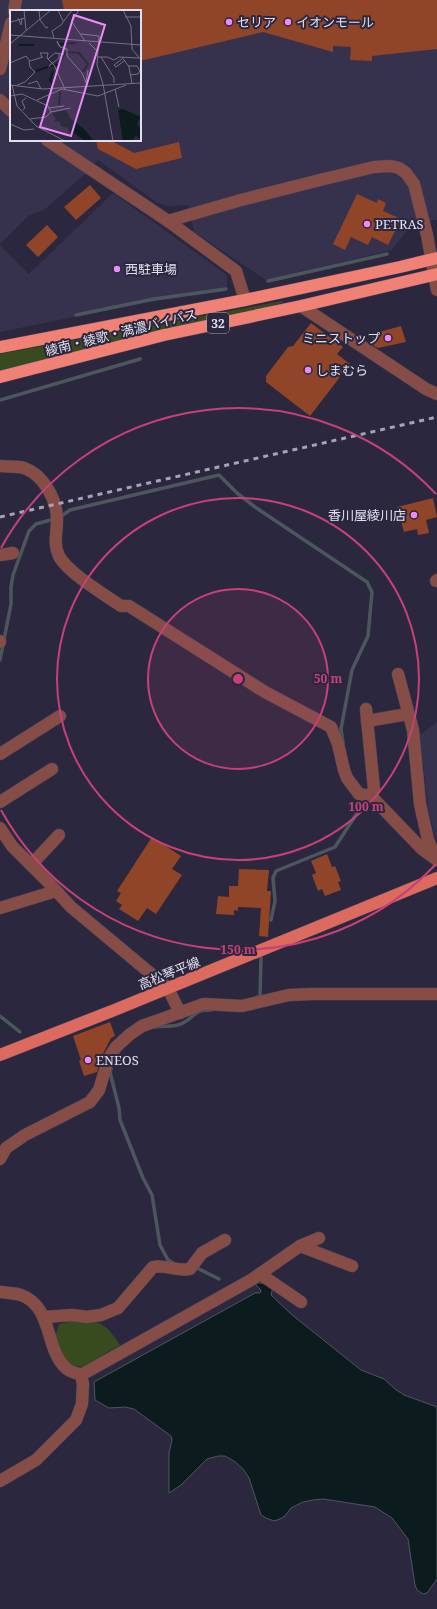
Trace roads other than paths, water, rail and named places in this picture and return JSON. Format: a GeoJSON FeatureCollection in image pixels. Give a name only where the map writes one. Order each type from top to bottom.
{"type":"FeatureCollection","features":[{"type":"Feature","properties":{"kind":"highway","name":"綾南・綾歌・満濃バイパス"},"geometry":{"type":"LineString","coordinates":[[0,347],[245,300],[400,268],[434,258]]}},
{"type":"Feature","properties":{"kind":"highway","name":"綾南・綾歌・満濃バイパス"},"geometry":{"type":"LineString","coordinates":[[0,377],[164,335],[301,306],[436,274]]}},
{"type":"Feature","properties":{"kind":"main road","name":"高松琴平線"},"geometry":{"type":"LineString","coordinates":[[0,1055],[437,878]]}},
{"type":"Feature","properties":{"kind":"street"},"geometry":{"type":"LineString","coordinates":[[14,10],[16,0]]}},
{"type":"Feature","properties":{"kind":"street"},"geometry":{"type":"LineString","coordinates":[[0,69],[10,27]]}},
{"type":"Feature","properties":{"kind":"street"},"geometry":{"type":"LineString","coordinates":[[0,100],[10,111]]}},
{"type":"Feature","properties":{"kind":"street"},"geometry":{"type":"LineString","coordinates":[[48,141],[168,221],[236,271],[245,300]]}},
{"type":"Feature","properties":{"kind":"street"},"geometry":{"type":"LineString","coordinates":[[168,221],[316,180],[374,167],[391,166],[399,168],[406,173],[414,184],[434,258],[437,290]]}},
{"type":"Feature","properties":{"kind":"street"},"geometry":{"type":"LineString","coordinates":[[301,306],[426,389],[437,394]]}},
{"type":"Feature","properties":{"kind":"street"},"geometry":{"type":"LineString","coordinates":[[0,466],[24,468],[37,476],[52,495],[57,518],[56,549],[60,558],[72,570],[121,606],[129,606],[264,692],[331,727],[338,744],[347,778],[359,794],[371,796],[422,849],[437,860]]}},
{"type":"Feature","properties":{"kind":"street"},"geometry":{"type":"LineString","coordinates":[[0,555],[13,552]]}},
{"type":"Feature","properties":{"kind":"street"},"geometry":{"type":"LineString","coordinates":[[398,674],[413,730],[420,804],[428,840],[437,860]]}},
{"type":"Feature","properties":{"kind":"street"},"geometry":{"type":"LineString","coordinates":[[371,796],[374,789],[366,715],[408,714]]}},
{"type":"Feature","properties":{"kind":"street"},"geometry":{"type":"LineString","coordinates":[[0,754],[60,716]]}},
{"type":"Feature","properties":{"kind":"street"},"geometry":{"type":"LineString","coordinates":[[0,802],[52,769]]}},
{"type":"Feature","properties":{"kind":"street"},"geometry":{"type":"LineString","coordinates":[[0,828],[12,846],[71,907],[168,988],[180,1013]]}},
{"type":"Feature","properties":{"kind":"street"},"geometry":{"type":"LineString","coordinates":[[31,865],[59,835]]}},
{"type":"Feature","properties":{"kind":"street"},"geometry":{"type":"LineString","coordinates":[[0,908],[56,890]]}},
{"type":"Feature","properties":{"kind":"street"},"geometry":{"type":"LineString","coordinates":[[0,1159],[6,1148],[25,1135],[90,1102],[99,1090],[108,1060],[116,1047],[128,1035],[142,1026],[204,1004],[242,1006],[289,995],[437,994]]}},
{"type":"Feature","properties":{"kind":"street"},"geometry":{"type":"LineString","coordinates":[[81,1375],[260,1274],[300,1246],[319,1238]]}},
{"type":"Feature","properties":{"kind":"street"},"geometry":{"type":"LineString","coordinates":[[44,1317],[101,1315],[118,1308],[153,1267],[161,1265],[182,1271],[190,1269],[202,1253],[225,1240]]}},
{"type":"Feature","properties":{"kind":"street"},"geometry":{"type":"LineString","coordinates":[[300,1246],[352,1266]]}},
{"type":"Feature","properties":{"kind":"street"},"geometry":{"type":"LineString","coordinates":[[260,1274],[301,1302]]}},
{"type":"Feature","properties":{"kind":"street"},"geometry":{"type":"LineString","coordinates":[[0,1292],[22,1295],[38,1306],[44,1317],[59,1360],[68,1370],[81,1375]]}},
{"type":"Feature","properties":{"kind":"street"},"geometry":{"type":"LineString","coordinates":[[0,1481],[36,1460],[76,1420],[82,1404],[83,1384],[81,1375]]}},
{"type":"Feature","properties":{"kind":"waterway"},"geometry":{"type":"LineString","coordinates":[[268,281],[387,254]]}},
{"type":"Feature","properties":{"kind":"waterway"},"geometry":{"type":"LineString","coordinates":[[76,315],[154,299],[226,289]]}},
{"type":"Feature","properties":{"kind":"waterway"},"geometry":{"type":"LineString","coordinates":[[0,400],[140,359]]}},
{"type":"Feature","properties":{"kind":"waterway"},"geometry":{"type":"LineString","coordinates":[[60,517],[70,510],[219,475],[237,493],[255,507],[367,582],[372,592],[368,636],[352,670],[341,729],[343,743]]}},
{"type":"Feature","properties":{"kind":"waterway"},"geometry":{"type":"LineString","coordinates":[[0,660],[11,604],[13,575],[29,531],[36,524],[54,519]]}},
{"type":"Feature","properties":{"kind":"waterway"},"geometry":{"type":"LineString","coordinates":[[271,920],[275,901],[273,878],[276,871],[335,847],[365,801]]}},
{"type":"Feature","properties":{"kind":"waterway"},"geometry":{"type":"LineString","coordinates":[[257,997],[260,997],[261,957]]}},
{"type":"Feature","properties":{"kind":"waterway"},"geometry":{"type":"LineString","coordinates":[[155,1027],[180,1025],[197,1012],[211,1010]]}},
{"type":"Feature","properties":{"kind":"waterway"},"geometry":{"type":"LineString","coordinates":[[0,1016],[20,1032]]}},
{"type":"Feature","properties":{"kind":"waterway"},"geometry":{"type":"LineString","coordinates":[[111,1069],[110,1072],[119,1108],[120,1120],[143,1178],[152,1195],[160,1245],[168,1260],[175,1264]]}},
{"type":"Feature","properties":{"kind":"waterway"},"geometry":{"type":"LineString","coordinates":[[199,1269],[219,1279]]}},
{"type":"Feature","properties":{"kind":"railway"},"geometry":{"type":"LineString","coordinates":[[0,517],[437,417]]}},
{"type":"Feature","properties":{"kind":"place","name":"セリア"},"geometry":{"type":"Point","coordinates":[229,22]}},
{"type":"Feature","properties":{"kind":"place","name":"イオンモール"},"geometry":{"type":"Point","coordinates":[288,22]}},
{"type":"Feature","properties":{"kind":"place","name":"PETRAS"},"geometry":{"type":"Point","coordinates":[367,224]}},
{"type":"Feature","properties":{"kind":"place","name":"西駐車場"},"geometry":{"type":"Point","coordinates":[117,269]}},
{"type":"Feature","properties":{"kind":"place","name":"ミニストップ"},"geometry":{"type":"Point","coordinates":[388,338]}},
{"type":"Feature","properties":{"kind":"place","name":"しまむら"},"geometry":{"type":"Point","coordinates":[308,370]}},
{"type":"Feature","properties":{"kind":"place","name":"香川屋綾川店"},"geometry":{"type":"Point","coordinates":[414,515]}},
{"type":"Feature","properties":{"kind":"place","name":"ENEOS"},"geometry":{"type":"Point","coordinates":[88,1060]}}]}
